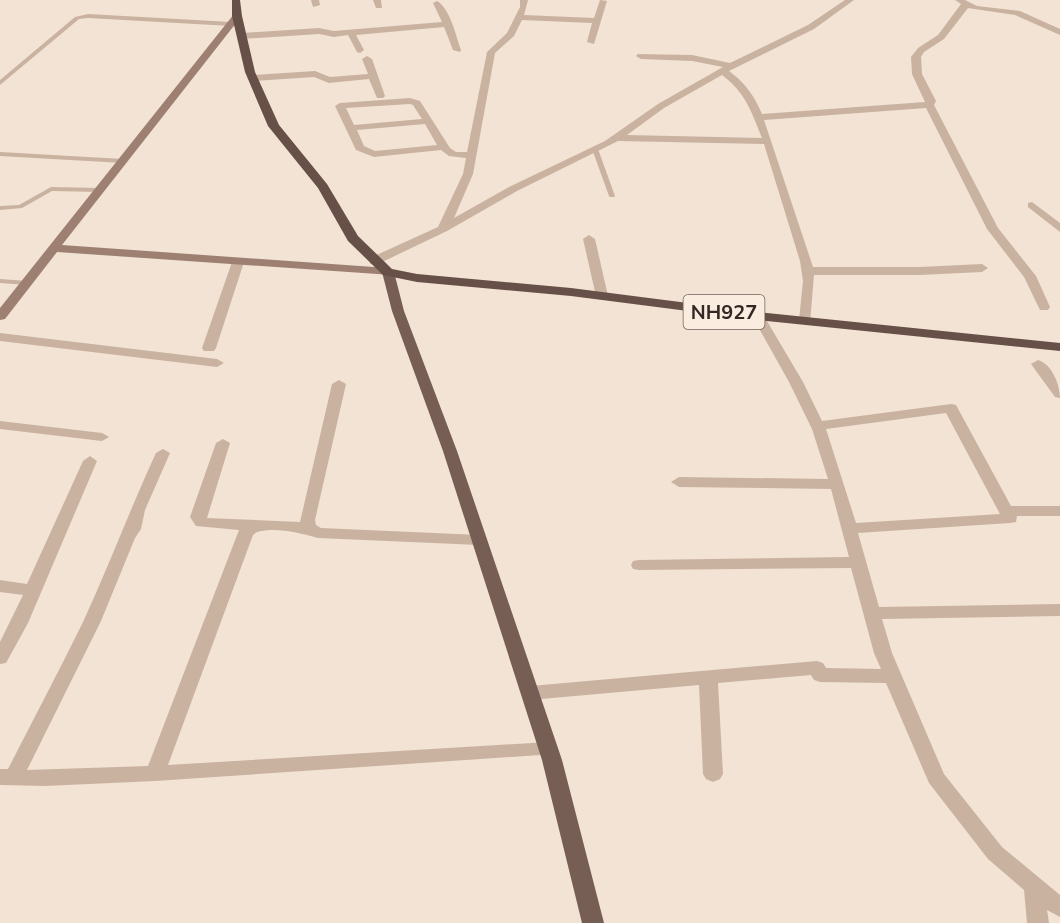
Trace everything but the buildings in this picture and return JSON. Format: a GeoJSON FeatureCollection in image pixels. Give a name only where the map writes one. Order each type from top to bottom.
{"type":"FeatureCollection","features":[{"type":"Feature","properties":{"kind":"highway","name":"NH927"},"geometry":{"type":"LineString","coordinates":[[236,0],[234,20],[242,36],[253,78],[274,126],[323,188],[353,238],[374,261],[388,272],[417,278],[602,296],[758,316],[1060,347]]}},
{"type":"Feature","properties":{"kind":"main road"},"geometry":{"type":"LineString","coordinates":[[0,316],[234,20]]}},
{"type":"Feature","properties":{"kind":"main road"},"geometry":{"type":"LineString","coordinates":[[54,248],[388,272],[398,311],[450,451],[548,749],[593,923]]}},
{"type":"Feature","properties":{"kind":"street"},"geometry":{"type":"LineString","coordinates":[[444,229],[468,174],[491,52],[511,34],[524,0]]}},
{"type":"Feature","properties":{"kind":"street"},"geometry":{"type":"LineString","coordinates":[[374,261],[444,229],[513,189],[595,149],[661,106],[727,69],[811,27],[850,0]]}},
{"type":"Feature","properties":{"kind":"street"},"geometry":{"type":"LineString","coordinates":[[591,42],[603,1]]}},
{"type":"Feature","properties":{"kind":"street"},"geometry":{"type":"LineString","coordinates":[[442,2],[457,50]]}},
{"type":"Feature","properties":{"kind":"street"},"geometry":{"type":"LineString","coordinates":[[1044,307],[1029,276],[993,229],[929,105],[931,101],[917,74],[916,57],[921,50],[941,37],[962,2],[975,8],[1017,13],[1060,32]]}},
{"type":"Feature","properties":{"kind":"street"},"geometry":{"type":"LineString","coordinates":[[519,17],[597,21]]}},
{"type":"Feature","properties":{"kind":"street"},"geometry":{"type":"LineString","coordinates":[[242,36],[319,31],[334,34],[447,24]]}},
{"type":"Feature","properties":{"kind":"street"},"geometry":{"type":"LineString","coordinates":[[351,33],[360,50]]}},
{"type":"Feature","properties":{"kind":"street"},"geometry":{"type":"LineString","coordinates":[[641,56],[702,60],[727,69],[746,90],[768,141],[808,271],[806,320]]}},
{"type":"Feature","properties":{"kind":"street"},"geometry":{"type":"LineString","coordinates":[[367,59],[380,96]]}},
{"type":"Feature","properties":{"kind":"street"},"geometry":{"type":"LineString","coordinates":[[253,78],[315,74],[328,80],[373,76]]}},
{"type":"Feature","properties":{"kind":"street"},"geometry":{"type":"LineString","coordinates":[[444,147],[374,154],[360,148],[340,106],[410,101],[417,103],[450,153],[472,155]]}},
{"type":"Feature","properties":{"kind":"street"},"geometry":{"type":"LineString","coordinates":[[758,117],[929,105]]}},
{"type":"Feature","properties":{"kind":"street"},"geometry":{"type":"LineString","coordinates":[[350,128],[428,121]]}},
{"type":"Feature","properties":{"kind":"street"},"geometry":{"type":"LineString","coordinates":[[615,138],[768,141]]}},
{"type":"Feature","properties":{"kind":"street"},"geometry":{"type":"LineString","coordinates":[[1032,205],[1060,229]]}},
{"type":"Feature","properties":{"kind":"street"},"geometry":{"type":"LineString","coordinates":[[589,239],[602,296]]}},
{"type":"Feature","properties":{"kind":"street"},"geometry":{"type":"LineString","coordinates":[[209,348],[238,262]]}},
{"type":"Feature","properties":{"kind":"street"},"geometry":{"type":"LineString","coordinates":[[808,271],[913,271],[982,268]]}},
{"type":"Feature","properties":{"kind":"street"},"geometry":{"type":"LineString","coordinates":[[758,316],[796,382],[817,426],[837,484],[883,653],[936,778],[995,852],[1060,908]]}},
{"type":"Feature","properties":{"kind":"street"},"geometry":{"type":"LineString","coordinates":[[0,337],[217,363]]}},
{"type":"Feature","properties":{"kind":"street"},"geometry":{"type":"LineString","coordinates":[[1038,364],[1060,394]]}},
{"type":"Feature","properties":{"kind":"street"},"geometry":{"type":"LineString","coordinates":[[309,528],[307,520],[339,384]]}},
{"type":"Feature","properties":{"kind":"street"},"geometry":{"type":"LineString","coordinates":[[817,426],[951,408],[1010,518],[849,529]]}},
{"type":"Feature","properties":{"kind":"street"},"geometry":{"type":"LineString","coordinates":[[0,425],[102,438]]}},
{"type":"Feature","properties":{"kind":"street"},"geometry":{"type":"LineString","coordinates":[[223,443],[198,517],[202,522],[309,528],[318,533],[479,540]]}},
{"type":"Feature","properties":{"kind":"street"},"geometry":{"type":"LineString","coordinates":[[163,453],[137,510],[133,529],[127,538],[92,621],[7,777],[45,778],[155,773],[548,749]]}},
{"type":"Feature","properties":{"kind":"street"},"geometry":{"type":"LineString","coordinates":[[0,658],[20,623],[90,461]]}},
{"type":"Feature","properties":{"kind":"street"},"geometry":{"type":"LineString","coordinates":[[678,482],[837,484]]}},
{"type":"Feature","properties":{"kind":"street"},"geometry":{"type":"LineString","coordinates":[[1006,511],[1060,511]]}},
{"type":"Feature","properties":{"kind":"street"},"geometry":{"type":"LineString","coordinates":[[155,773],[246,532],[253,526]]}},
{"type":"Feature","properties":{"kind":"street"},"geometry":{"type":"LineString","coordinates":[[639,565],[858,562]]}},
{"type":"Feature","properties":{"kind":"street"},"geometry":{"type":"LineString","coordinates":[[0,586],[33,591]]}},
{"type":"Feature","properties":{"kind":"street"},"geometry":{"type":"LineString","coordinates":[[872,612],[1060,610]]}},
{"type":"Feature","properties":{"kind":"street"},"geometry":{"type":"LineString","coordinates":[[530,693],[708,676],[819,671],[892,676]]}},
{"type":"Feature","properties":{"kind":"street"},"geometry":{"type":"LineString","coordinates":[[708,676],[713,774]]}},
{"type":"Feature","properties":{"kind":"street"},"geometry":{"type":"LineString","coordinates":[[1034,886],[1038,923]]}},
{"type":"Feature","properties":{"kind":"lane"},"geometry":{"type":"LineString","coordinates":[[0,83],[76,18],[88,16],[234,20]]}},
{"type":"Feature","properties":{"kind":"lane"},"geometry":{"type":"LineString","coordinates":[[595,149],[612,196]]}},
{"type":"Feature","properties":{"kind":"lane"},"geometry":{"type":"LineString","coordinates":[[0,154],[123,161]]}},
{"type":"Feature","properties":{"kind":"lane"},"geometry":{"type":"LineString","coordinates":[[0,208],[26,205],[42,192],[51,189],[100,190]]}},
{"type":"Feature","properties":{"kind":"lane"},"geometry":{"type":"LineString","coordinates":[[0,282],[27,283]]}}]}
